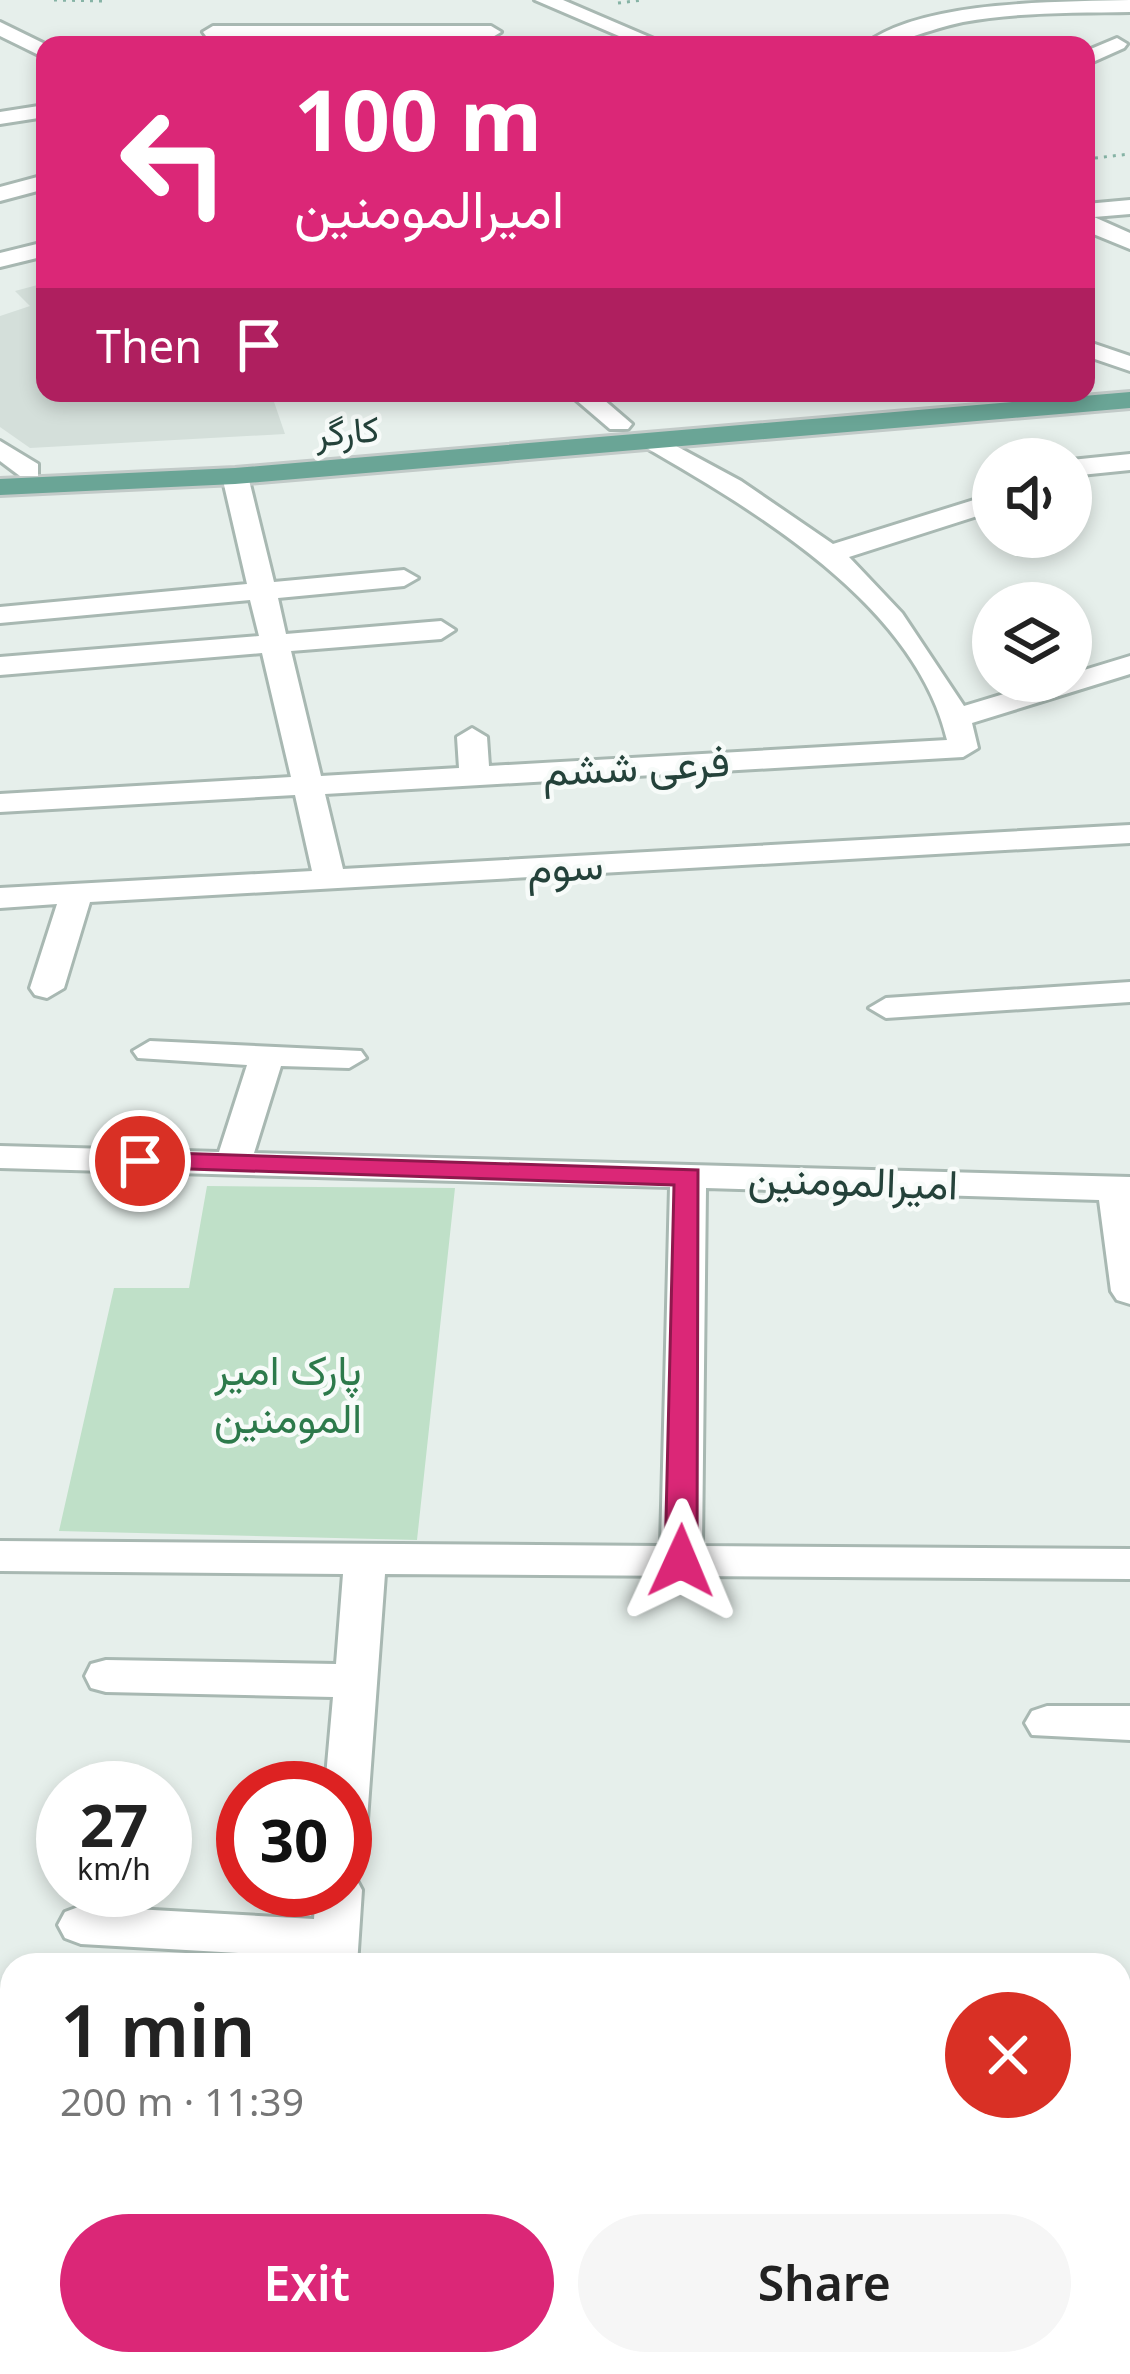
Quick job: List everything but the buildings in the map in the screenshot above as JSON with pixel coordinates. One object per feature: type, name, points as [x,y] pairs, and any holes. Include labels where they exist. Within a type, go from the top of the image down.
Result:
[{"type":"main road","points":[[1095,384],[1127,382]]},
{"type":"main road","name":"کارگر","points":[[1095,386],[1127,382]]},
{"type":"main road","name":"کارگر","points":[[0,469],[884,402]]},
{"type":"main road","name":"کارگر","points":[[0,487],[235,476],[652,441],[966,402]]},
{"type":"street","points":[[546,0],[636,36]]},
{"type":"street","points":[[900,36],[962,14],[1130,7]]},
{"type":"street","points":[[213,32],[490,24]]},
{"type":"street","points":[[0,28],[36,47]]},
{"type":"street","points":[[1095,55],[1118,44]]},
{"type":"street","points":[[0,118],[36,112]]},
{"type":"street","points":[[0,194],[36,184]]},
{"type":"street","points":[[1095,210],[1130,207]]},
{"type":"street","points":[[1095,226],[1130,242]]},
{"type":"street","points":[[0,260],[36,251]]},
{"type":"street","points":[[1095,355],[1127,382]]},
{"type":"street","points":[[1095,373],[1127,382]]},
{"type":"street","points":[[592,402],[619,424]]},
{"type":"street","points":[[652,441],[756,500],[834,554],[885,604],[961,732]]},
{"type":"street","points":[[0,449],[29,470]]},
{"type":"street","points":[[1092,466],[1130,462]]},
{"type":"street","points":[[235,476],[330,879]]},
{"type":"street","points":[[834,554],[972,509]]},
{"type":"street","points":[[0,615],[404,578]]},
{"type":"street","points":[[0,666],[441,630]]},
{"type":"street","name":"فرعی ششم","points":[[0,803],[476,775],[961,732],[1130,664]]},
{"type":"street","points":[[472,737],[476,775]]},
{"type":"street","name":"سوم","points":[[0,898],[1130,834]]},
{"type":"street","points":[[47,988],[77,893]]},
{"type":"street","points":[[886,1008],[1130,992]]},
{"type":"street","points":[[150,1051],[349,1058]]},
{"type":"street","points":[[233,1163],[267,1055]]},
{"type":"street","name":"امیرالمومنین","points":[[0,1157],[1123,1189]]},
{"type":"street","points":[[681,1561],[688,1176]]},
{"type":"street","points":[[1123,1189],[1130,1291]]},
{"type":"street","points":[[0,1556],[1130,1564]]},
{"type":"street","points":[[350,1761],[365,1559]]},
{"type":"street","points":[[106,1676],[356,1681]]},
{"type":"street","points":[[1047,1723],[1130,1724]]},
{"type":"street","points":[[81,1925],[335,1952],[338,1917]]},
{"type":"path","points":[[54,0],[102,2]]},
{"type":"path","points":[[1095,159],[1130,154]]},
{"type":"shaded area","points":[[36,285],[36,402],[274,402],[285,434],[30,448],[0,427],[0,316],[30,306],[15,291]]},
{"type":"green space","name":"پارک امیر المومنین","points":[[207,1186],[455,1188],[417,1540],[59,1531],[114,1288],[189,1288]]},
{"type":"route","points":[[140,1161],[688,1176],[681,1561]]}]
